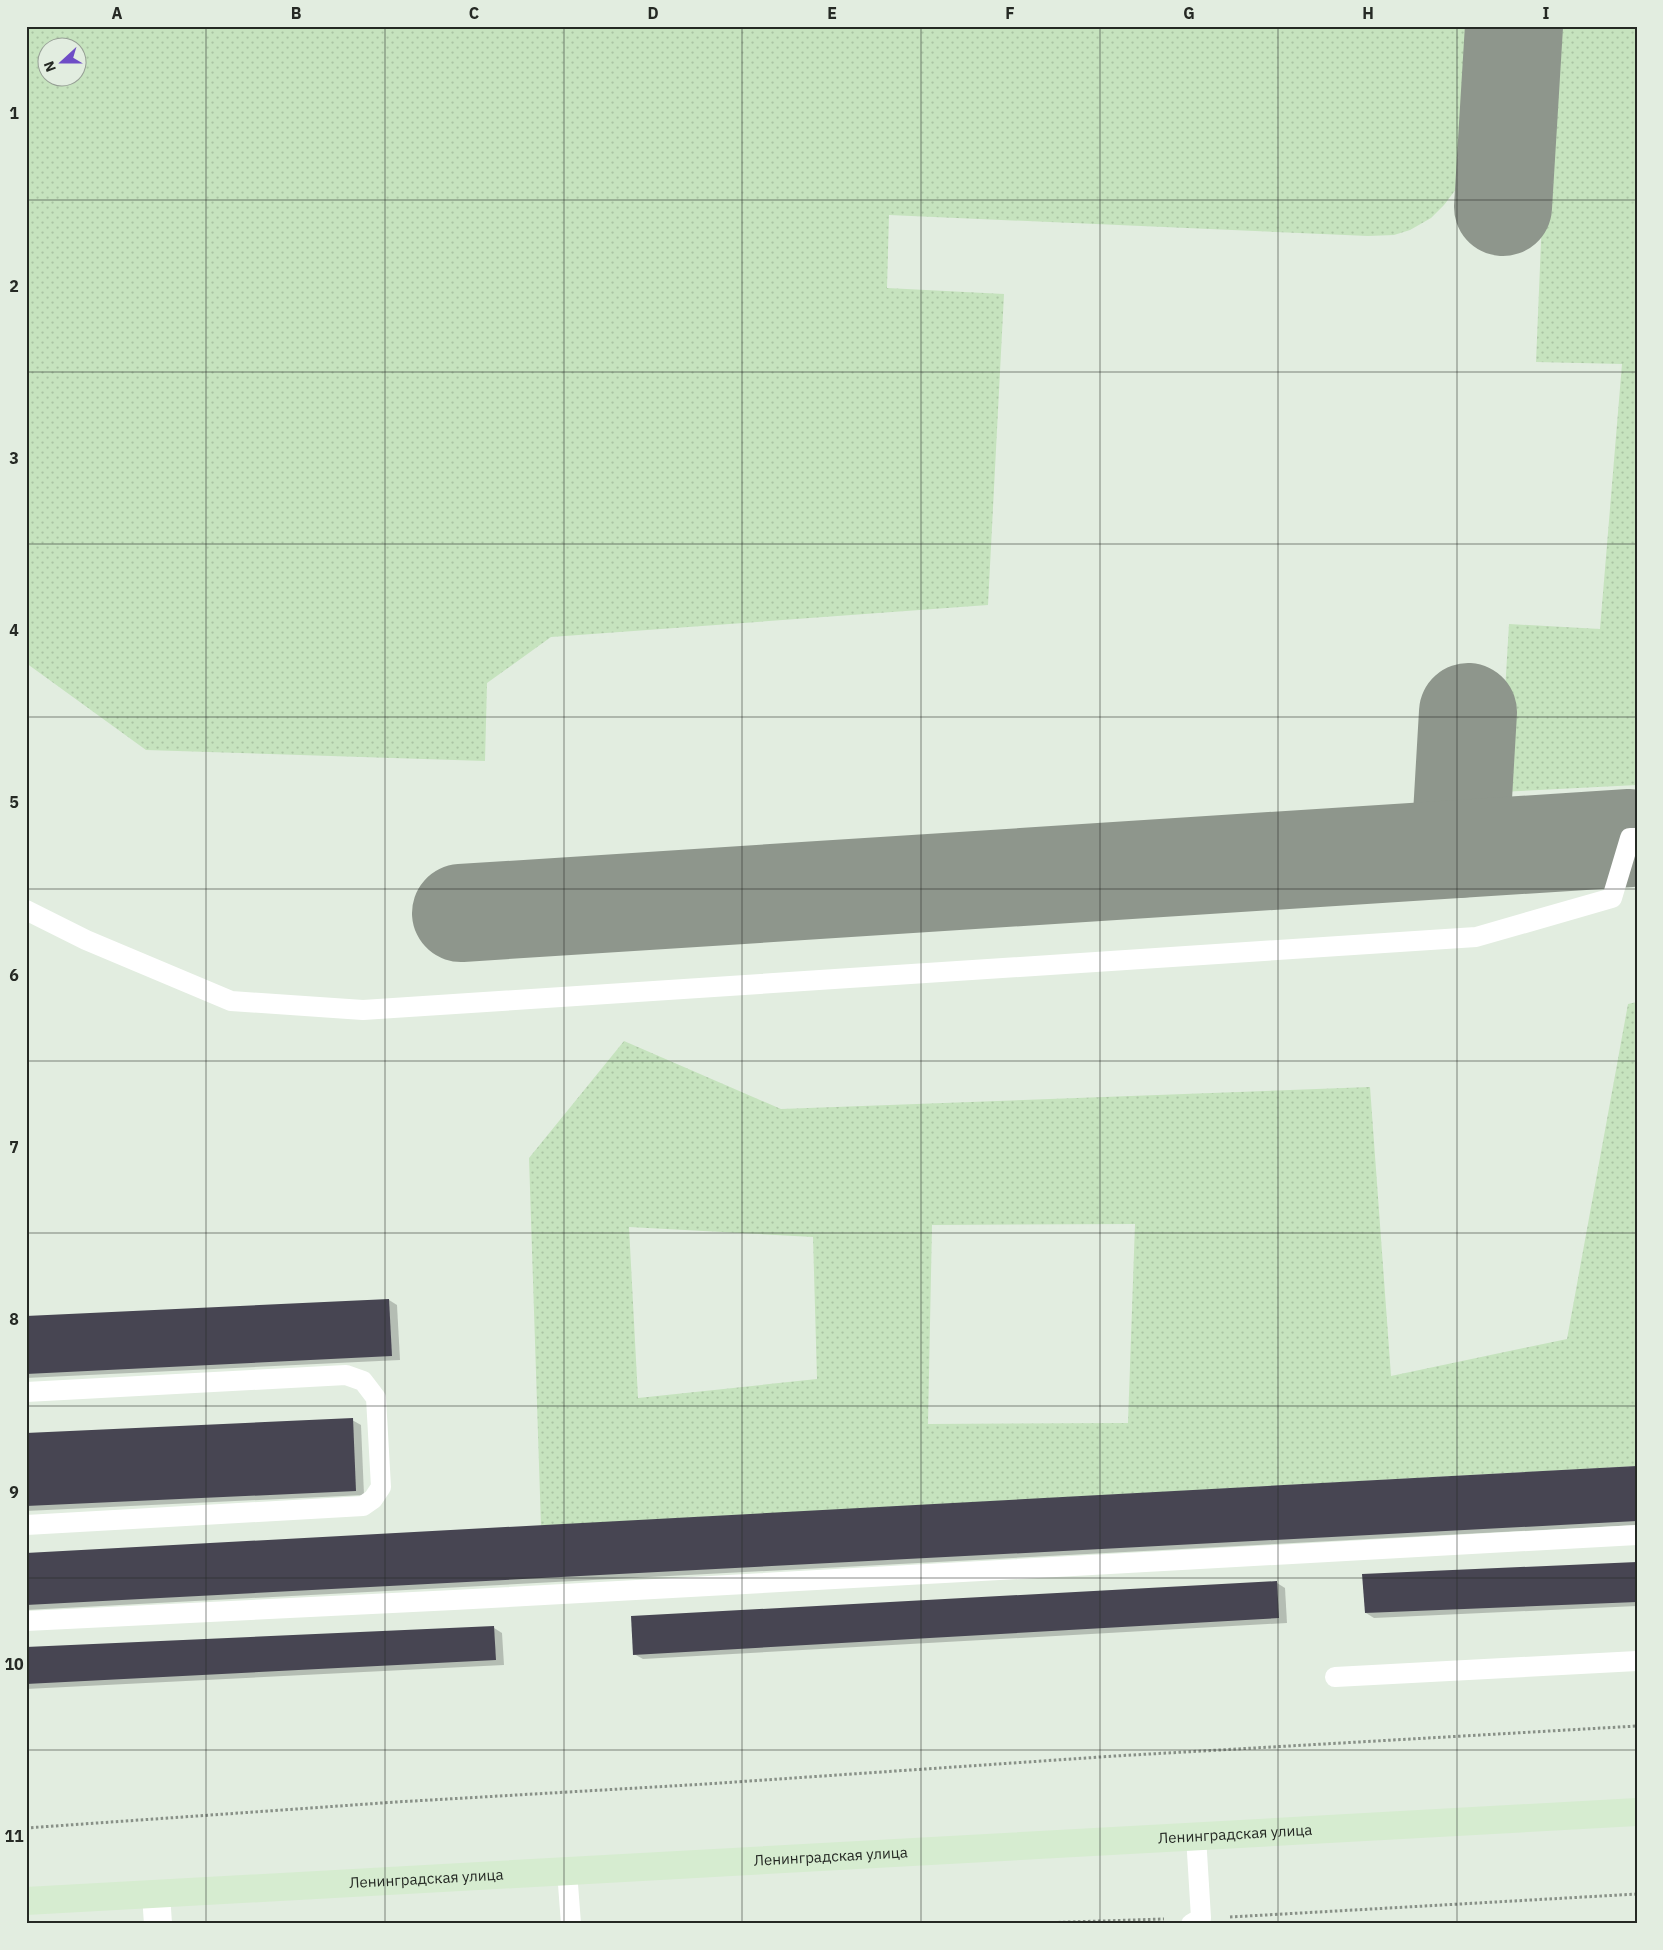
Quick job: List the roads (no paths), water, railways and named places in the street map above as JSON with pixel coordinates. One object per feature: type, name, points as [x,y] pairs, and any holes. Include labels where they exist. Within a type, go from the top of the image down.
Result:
[{"type":"main road","name":"Ленинградская улица","points":[[26,1901],[1637,1812]]},
{"type":"street","points":[[156,1894],[158,1924]]},
{"type":"lane","points":[[26,910],[86,940],[231,1000],[363,1010],[1476,937],[1612,898],[1630,838],[1637,838]]},
{"type":"lane","points":[[26,1392],[346,1375],[364,1382],[376,1398],[382,1487],[373,1499],[363,1506],[26,1525]]},
{"type":"lane","points":[[26,1621],[454,1600],[1637,1535]]},
{"type":"lane","points":[[1335,1678],[1637,1661]]},
{"type":"lane","points":[[1196,1836],[1196,1921]]},
{"type":"lane","points":[[567,1871],[571,1924]]}]
